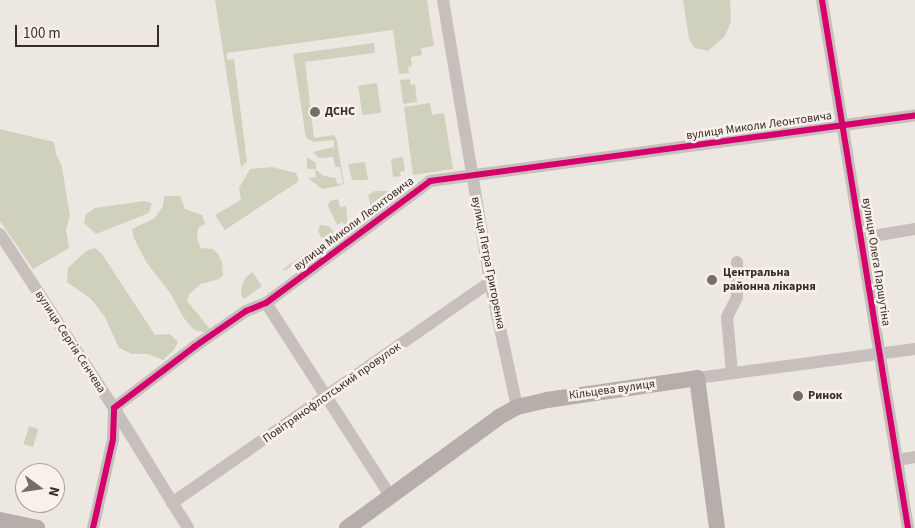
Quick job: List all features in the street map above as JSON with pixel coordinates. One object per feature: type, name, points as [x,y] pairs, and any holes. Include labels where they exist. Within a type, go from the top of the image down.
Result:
[{"type":"main road","name":"Кільцева вулиця","points":[[347,528],[499,417],[517,408],[546,400],[697,378]]},
{"type":"main road","points":[[697,378],[717,528]]},
{"type":"main road","points":[[0,520],[37,528]]},
{"type":"street","name":"вулиця Петра Григоренка","points":[[443,0],[490,282],[517,408]]},
{"type":"street","name":"вулиця Олега Паршутіна","points":[[822,0],[908,528]]},
{"type":"street","name":"вулиця Миколи Леонтовича","points":[[114,408],[194,347],[246,311],[266,303],[430,181],[915,115]]},
{"type":"street","points":[[861,238],[915,229]]},
{"type":"street","name":"вулиця Сергія Сєнчева","points":[[0,234],[114,408],[188,528]]},
{"type":"street","points":[[732,373],[727,317],[737,297],[737,262]]},
{"type":"street","name":"Повітрянофлотський провулок","points":[[172,503],[490,282]]},
{"type":"street","points":[[266,303],[391,497]]},
{"type":"street","name":"Кільцева вулиця","points":[[697,378],[915,349]]},
{"type":"street","points":[[92,528],[114,439],[114,408]]},
{"type":"street","points":[[898,460],[915,457]]},
{"type":"green space","points":[[215,0],[427,0],[434,46],[421,48],[422,55],[411,57],[412,66],[408,67],[409,73],[399,74],[393,30],[227,53],[227,60],[234,59],[247,162],[241,167]]},
{"type":"green space","points":[[683,0],[730,0],[731,21],[725,36],[708,51],[695,48],[689,39]]},
{"type":"green space","points":[[374,43],[375,53],[305,62],[314,138],[334,135],[337,141],[344,183],[339,186],[322,189],[308,178],[316,177],[315,169],[307,169],[307,157],[316,163],[316,170],[324,176],[336,178],[337,184],[343,183],[340,167],[335,167],[333,157],[319,158],[313,152],[334,147],[334,140],[314,142],[306,138],[293,54]]},
{"type":"green space","points":[[410,79],[411,85],[415,84],[417,102],[403,104],[400,80]]},
{"type":"green space","points":[[377,83],[381,113],[362,115],[358,86]]},
{"type":"green space","points":[[430,103],[432,115],[444,113],[453,169],[413,175],[404,107]]},
{"type":"green space","points":[[0,129],[54,142],[56,154],[62,167],[70,216],[66,230],[69,248],[33,269],[0,221]]},
{"type":"green space","points":[[403,157],[405,171],[400,172],[401,176],[393,177],[391,159]]},
{"type":"green space","points":[[365,162],[368,180],[352,180],[348,164]]},
{"type":"green space","points":[[272,167],[296,173],[299,181],[225,230],[215,215],[241,200],[239,188],[250,169]]},
{"type":"green space","points":[[375,191],[395,191],[398,194],[396,197],[349,231],[342,222],[337,225],[328,206],[330,201],[338,199],[340,207],[346,206],[348,228],[372,211],[368,195]]},
{"type":"green space","points":[[164,196],[180,196],[185,209],[202,215],[205,224],[198,228],[197,239],[201,248],[213,249],[222,262],[223,275],[219,279],[201,284],[189,294],[187,301],[210,329],[204,332],[194,330],[183,317],[171,294],[146,262],[134,238],[132,229],[155,218],[163,206]]},
{"type":"green space","points":[[144,201],[152,203],[149,213],[96,234],[84,223],[86,214],[95,208]]},
{"type":"green space","points":[[320,225],[329,226],[336,235],[284,271],[283,269],[323,241],[318,231]]},
{"type":"green space","points":[[95,248],[102,254],[155,335],[170,334],[178,342],[174,350],[163,360],[148,354],[132,354],[119,348],[105,317],[91,299],[67,282],[68,268],[86,251]]},
{"type":"green space","points":[[252,272],[262,286],[244,299],[241,295],[242,285],[246,277]]},
{"type":"green space","points":[[29,426],[39,429],[33,447],[23,444]]},
{"type":"cycle path","points":[[822,0],[908,528]]},
{"type":"cycle path","points":[[93,528],[113,439],[114,408],[194,347],[246,311],[266,303],[430,181],[915,115]]},
{"type":"place","name":"ДСНС","points":[[315,112]]},
{"type":"place","name":"Центральна районна лікарня","points":[[712,280]]},
{"type":"place","name":"Ринок","points":[[798,396]]}]
